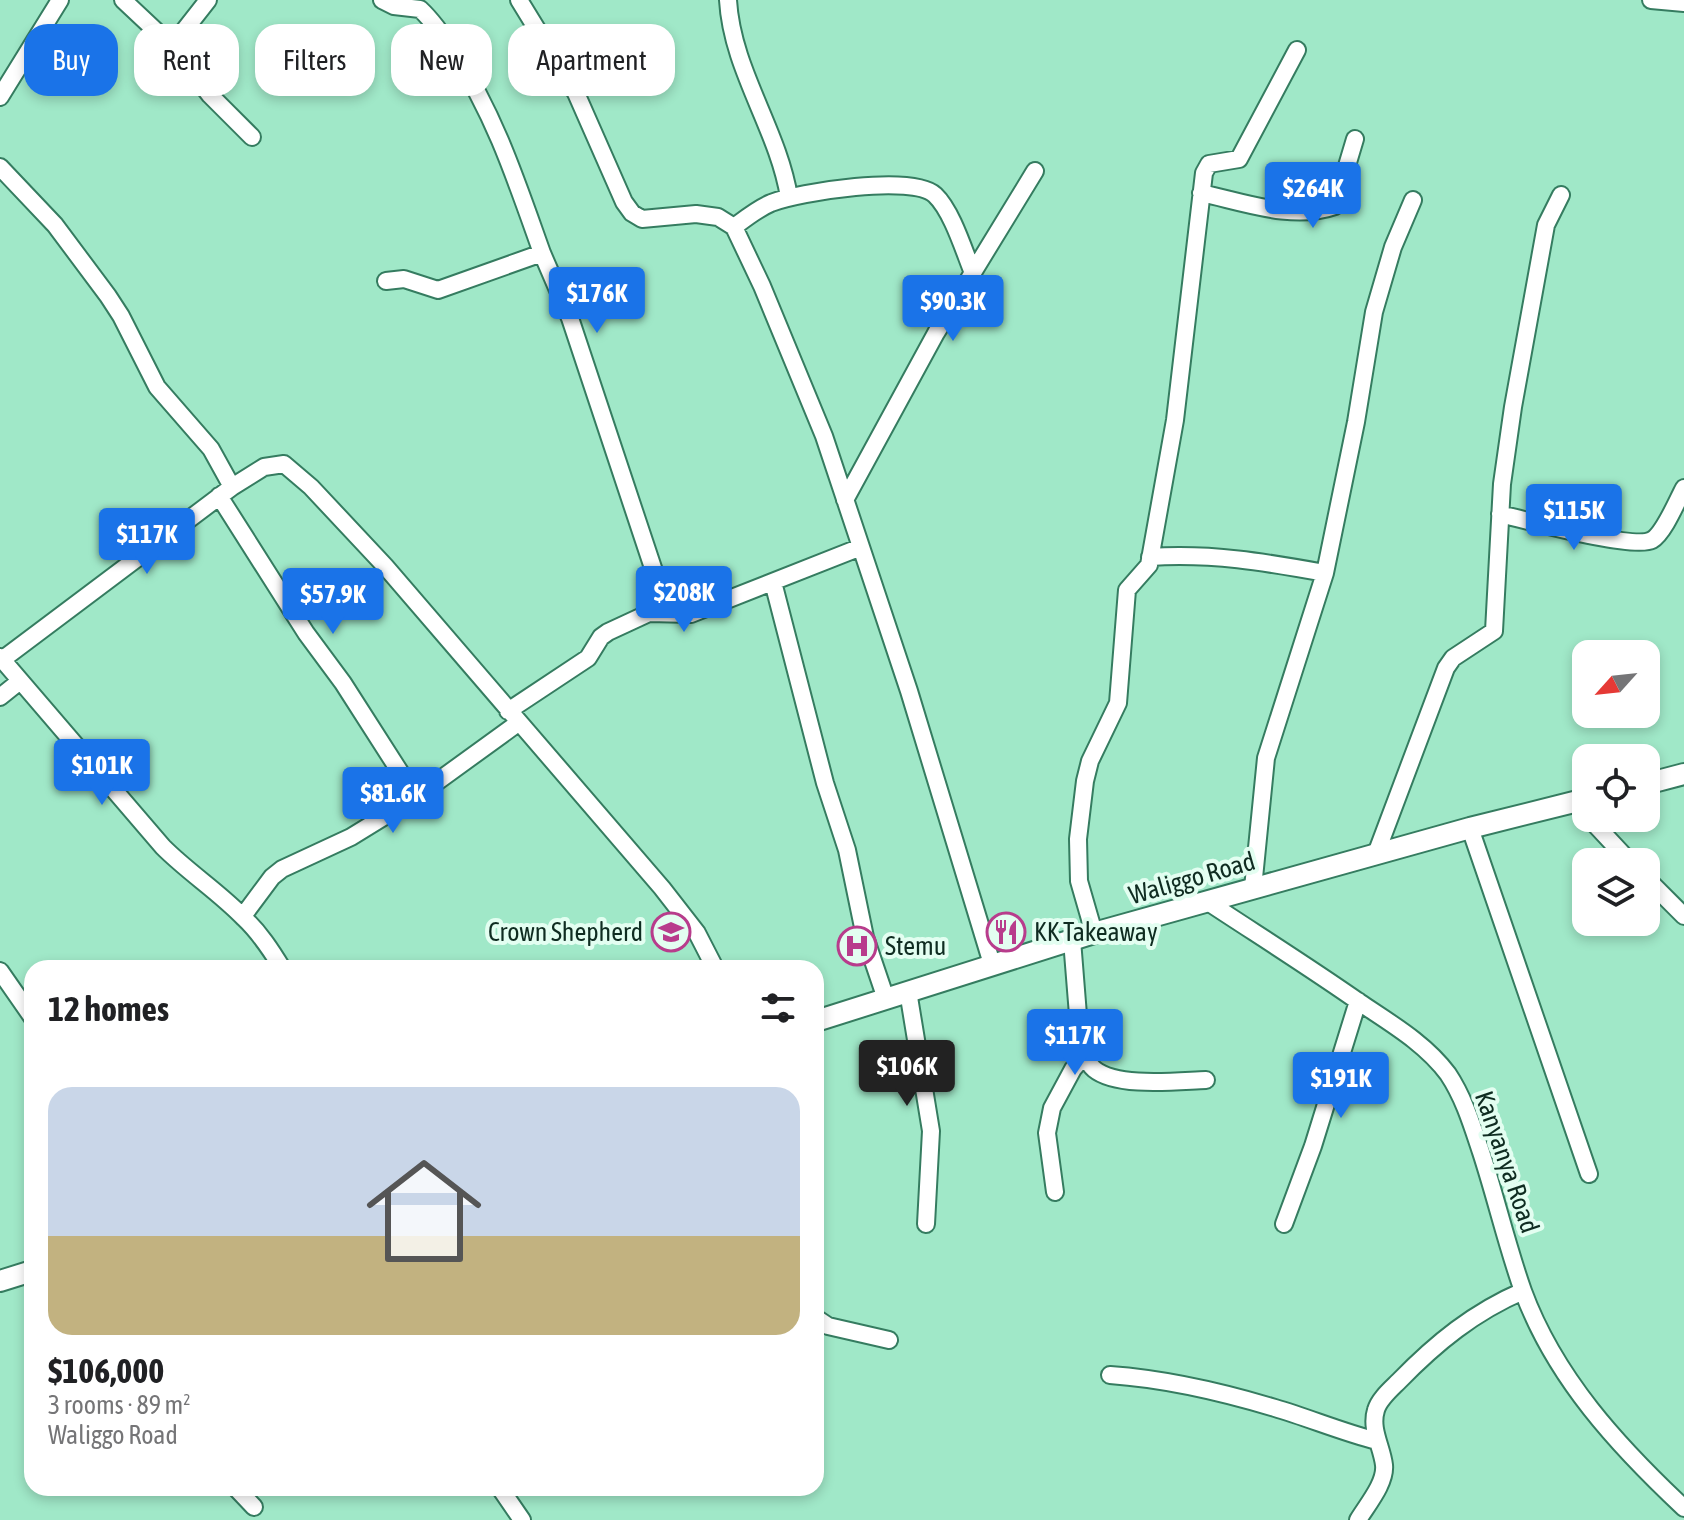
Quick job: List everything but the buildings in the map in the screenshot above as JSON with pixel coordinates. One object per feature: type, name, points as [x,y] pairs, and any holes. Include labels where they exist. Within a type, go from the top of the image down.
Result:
[{"type":"street","points":[[0,97],[60,0]]},
{"type":"street","points":[[123,0],[149,24]]},
{"type":"street","points":[[189,24],[208,0]]},
{"type":"street","points":[[382,0],[394,6],[420,9],[459,60],[483,99],[582,352],[668,613]]},
{"type":"street","points":[[519,0],[576,93],[624,202],[632,213],[642,219],[696,214],[718,217],[734,227],[824,436],[909,691],[992,964]]},
{"type":"street","points":[[728,0],[742,62],[779,151],[789,197]]},
{"type":"street","points":[[1651,0],[1684,3]]},
{"type":"street","points":[[1094,933],[1079,881],[1078,839],[1085,781],[1090,761],[1118,703],[1127,590],[1146,571],[1150,557],[1175,420],[1204,173],[1209,164],[1239,159],[1297,50]]},
{"type":"street","points":[[211,96],[252,137]]},
{"type":"street","points":[[1201,193],[1282,211],[1324,210],[1335,206],[1355,139]]},
{"type":"street","points":[[0,167],[55,225],[121,316],[157,387],[211,449],[226,492],[306,633],[343,683],[416,797]]},
{"type":"street","points":[[845,500],[893,409],[1035,171]]},
{"type":"street","points":[[734,227],[767,205],[789,197],[827,190],[921,186],[935,195],[944,208],[973,273]]},
{"type":"street","points":[[1376,854],[1446,668],[1453,658],[1494,631],[1500,514],[1510,430],[1546,225],[1561,195]]},
{"type":"street","points":[[1253,888],[1266,758],[1325,573],[1381,282],[1413,200]]},
{"type":"street","points":[[386,281],[404,279],[438,290],[542,253]]},
{"type":"street","points":[[277,960],[243,916],[187,871],[163,847],[1,658],[226,492],[264,467],[284,464],[311,487],[385,566],[662,888],[697,933],[711,960]]},
{"type":"street","points":[[1500,514],[1579,532],[1639,543],[1650,542],[1658,535],[1684,488]]},
{"type":"street","points":[[243,916],[272,877],[282,869],[351,837],[416,797],[588,658],[601,637],[608,632],[649,613],[691,614],[861,547]]},
{"type":"street","points":[[1150,557],[1195,554],[1248,559],[1325,573]]},
{"type":"street","points":[[773,582],[825,783],[847,850],[865,937],[886,999]]},
{"type":"street","points":[[0,697],[20,681]]},
{"type":"street","points":[[1660,780],[1684,774]]},
{"type":"street","name":"Waliggo Road","points":[[824,1018],[992,964],[1253,888],[1470,828],[1572,811]]},
{"type":"street","points":[[1470,828],[1589,1174]]},
{"type":"street","points":[[1604,832],[1618,848]]},
{"type":"street","points":[[1660,892],[1684,916]]},
{"type":"street","name":"Kanyanya Road","points":[[1208,902],[1358,1001],[1413,1039],[1434,1058],[1461,1097],[1471,1119],[1523,1291],[1557,1361],[1579,1395],[1626,1451],[1684,1508]]},
{"type":"street","points":[[1072,940],[1080,1040],[1094,1069],[1123,1080],[1155,1083],[1206,1080]]},
{"type":"street","points":[[0,971],[24,1006]]},
{"type":"street","points":[[908,991],[931,1131],[926,1224]]},
{"type":"street","points":[[1284,1224],[1313,1146],[1358,1001]]},
{"type":"street","points":[[1055,1192],[1047,1133],[1052,1108],[1073,1069],[1085,1055]]},
{"type":"street","points":[[0,1281],[24,1274]]},
{"type":"street","points":[[1358,1520],[1383,1476],[1375,1412],[1391,1389],[1457,1327],[1487,1307],[1523,1291]]},
{"type":"street","points":[[824,1323],[889,1340]]},
{"type":"street","points":[[1110,1375],[1139,1377],[1201,1389],[1278,1408],[1377,1441]]},
{"type":"street","points":[[244,1496],[254,1507]]},
{"type":"street","points":[[506,1496],[522,1520]]},
{"type":"place","name":"Crown Shepherd","points":[[671,932]]},
{"type":"place","name":"KK Takeaway","points":[[1006,932]]},
{"type":"place","name":"Stemu","points":[[857,946]]}]
